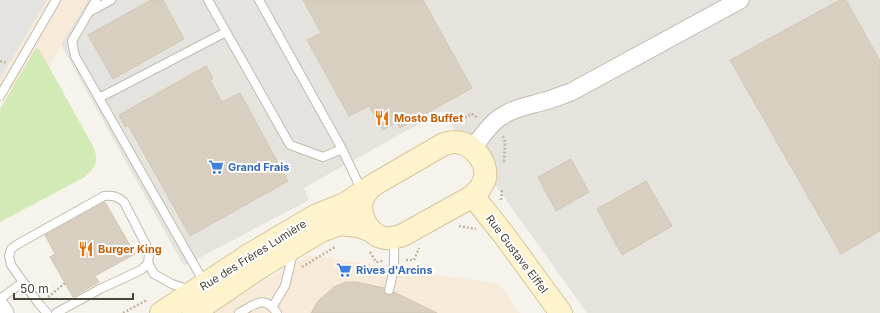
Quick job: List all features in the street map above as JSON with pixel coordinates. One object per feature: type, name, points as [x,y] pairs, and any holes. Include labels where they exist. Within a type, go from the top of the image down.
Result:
[{"type":"street","points":[[393,238],[403,236],[472,196],[480,188],[485,178],[484,168],[481,158],[472,148],[498,119],[510,111],[571,92],[740,0]]},
{"type":"street","name":"Rue des Frères Lumière","points":[[161,313],[249,254],[315,216],[345,204],[366,192],[375,184],[444,144],[454,142],[462,143],[472,148]]},
{"type":"street","points":[[366,192],[362,200],[361,210],[364,220],[372,231]]},
{"type":"street","name":"Rue Gustave Eiffel","points":[[472,196],[504,235],[561,313]]},
{"type":"street","name":"Rue des Frères Lumière","points":[[193,313],[260,268],[322,231],[340,224],[372,231],[381,237],[393,238]]},
{"type":"street","points":[[0,306],[5,313]]},
{"type":"lane","points":[[0,96],[56,0]]},
{"type":"lane","points":[[96,0],[72,41],[75,56],[99,98],[200,288]]},
{"type":"lane","points":[[89,13],[111,0]]},
{"type":"lane","points":[[208,0],[290,145],[323,157],[342,149]]},
{"type":"lane","points":[[259,0],[366,192]]},
{"type":"lane","points":[[99,98],[226,32]]},
{"type":"lane","points":[[47,313],[11,265],[9,256],[11,249],[104,196],[112,195],[124,202],[147,247],[149,255],[148,263],[154,274],[172,284],[200,288]]},
{"type":"lane","points":[[389,290],[394,273],[395,258],[393,238]]},
{"type":"lane","points":[[240,313],[259,302],[267,302],[275,310],[285,286],[292,257],[299,245]]},
{"type":"lane","points":[[56,313],[100,289],[134,274],[148,263]]},
{"type":"lane","points":[[0,298],[23,282]]},
{"type":"shaded area","points":[[0,0],[88,0],[49,67],[0,94]]},
{"type":"shaded area","points":[[0,0],[47,0],[0,79]]},
{"type":"shaded area","points":[[88,0],[880,0],[880,313],[587,313],[442,111],[304,188],[309,200],[184,266],[61,45]]},
{"type":"shaded area","points":[[114,0],[298,0],[309,20],[288,30],[345,133],[324,146],[291,131],[240,43],[128,103],[101,87],[79,45]]},
{"type":"shaded area","name":"Rives d'Arcins","points":[[309,255],[499,284],[520,313],[211,313]]},
{"type":"green space","points":[[36,48],[39,49],[94,148],[96,161],[93,168],[83,178],[0,222],[0,109]]},
{"type":"building","points":[[151,0],[163,0],[184,39],[113,79],[88,35]]},
{"type":"building","points":[[303,0],[423,0],[472,88],[400,128],[397,122],[383,130],[369,106],[349,116],[307,40],[321,33]]},
{"type":"building","points":[[840,0],[846,0],[880,61],[880,231],[841,254],[730,60]]},
{"type":"building","name":"Grand Frais","points":[[206,66],[213,78],[210,80],[222,102],[240,93],[288,181],[190,236],[128,125],[125,127],[119,115]]},
{"type":"building","points":[[571,159],[589,192],[556,211],[538,177]]},
{"type":"building","points":[[646,181],[672,226],[622,255],[597,209]]},
{"type":"building","name":"Burger King","points":[[105,202],[135,254],[95,276],[99,282],[73,297],[50,257],[55,254],[45,235]]},
{"type":"building","points":[[346,282],[357,282],[384,288],[384,292],[387,295],[391,295],[394,292],[437,313],[311,313],[318,301],[334,287]]},
{"type":"place","name":"Mosto Buffet","points":[[382,118]]},
{"type":"place","name":"Grand Frais","points":[[216,167]]},
{"type":"place","name":"Burger King","points":[[86,249]]},
{"type":"place","name":"Rives d'Arcins","points":[[344,270]]}]
